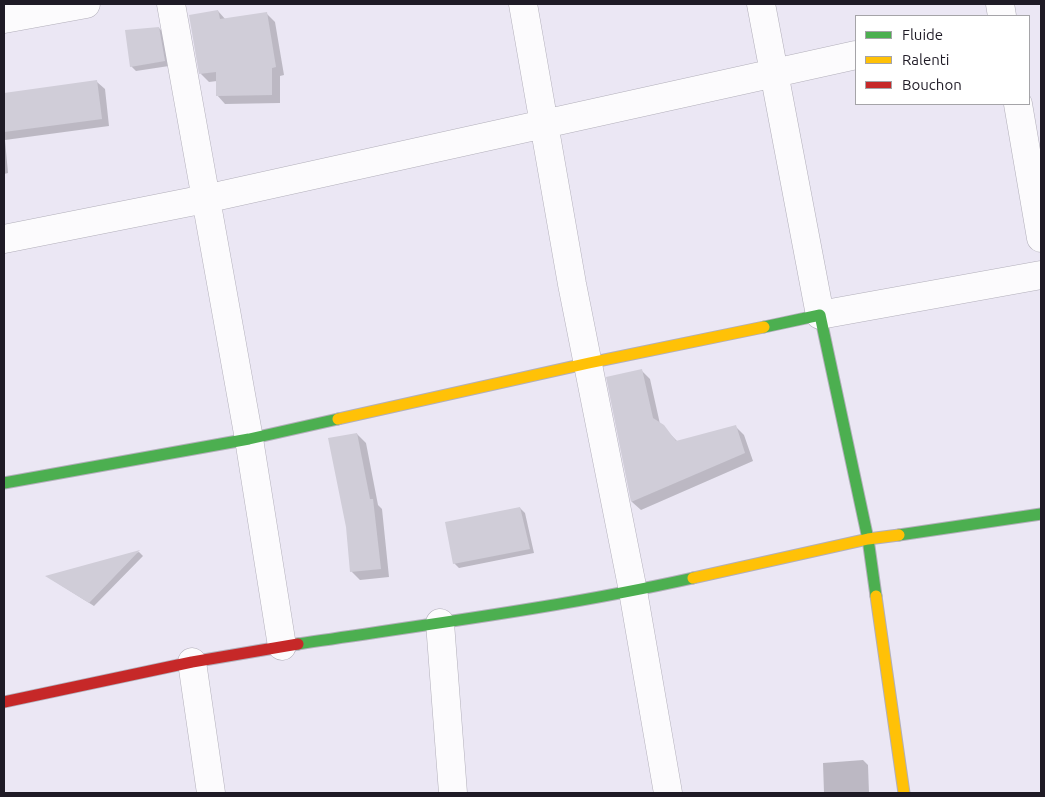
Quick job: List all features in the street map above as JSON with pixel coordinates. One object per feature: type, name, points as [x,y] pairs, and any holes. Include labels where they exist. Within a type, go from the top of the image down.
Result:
[{"type":"street","points":[[4,19],[86,4]]},
{"type":"street","points":[[170,4],[249,439],[282,646]]},
{"type":"street","points":[[523,4],[572,284],[589,363],[668,793]]},
{"type":"street","points":[[761,4],[820,315],[868,539],[904,793]]},
{"type":"street","points":[[4,239],[205,199],[855,55]]},
{"type":"street","points":[[1018,105],[1041,238]]},
{"type":"street","points":[[4,483],[249,439],[589,363],[820,315],[1041,275]]},
{"type":"street","points":[[4,702],[192,662],[282,646],[508,613],[632,591],[868,539],[1041,514]]},
{"type":"street","points":[[440,623],[453,793]]},
{"type":"street","points":[[192,662],[211,793]]},
{"type":"building","points":[[218,10],[220,19],[267,12],[276,67],[272,68],[272,95],[216,96],[216,72],[199,74],[189,15]]},
{"type":"building","points":[[159,27],[165,61],[130,67],[125,30]]},
{"type":"building","points":[[97,80],[102,119],[4,132],[4,93]]},
{"type":"building","points":[[642,369],[653,418],[664,425],[676,441],[736,425],[745,453],[631,502],[606,377]]},
{"type":"building","points":[[357,433],[370,499],[373,499],[381,569],[350,572],[346,527],[328,438]]},
{"type":"building","points":[[520,507],[530,549],[453,564],[445,522]]},
{"type":"building","points":[[140,550],[89,603],[45,576]]},
{"type":"traffic: fast","points":[[764,327],[820,315],[868,539],[876,596]]},
{"type":"traffic: fast","points":[[4,483],[249,439],[338,419]]},
{"type":"traffic: fast","points":[[899,535],[1041,514]]},
{"type":"traffic: fast","points":[[298,644],[595,598],[693,578]]},
{"type":"traffic: slow","points":[[338,419],[589,363],[764,327]]},
{"type":"traffic: slow","points":[[693,578],[868,539],[899,535]]},
{"type":"traffic: slow","points":[[876,596],[904,793]]},
{"type":"traffic: jam","points":[[4,702],[192,662],[298,644]]}]
